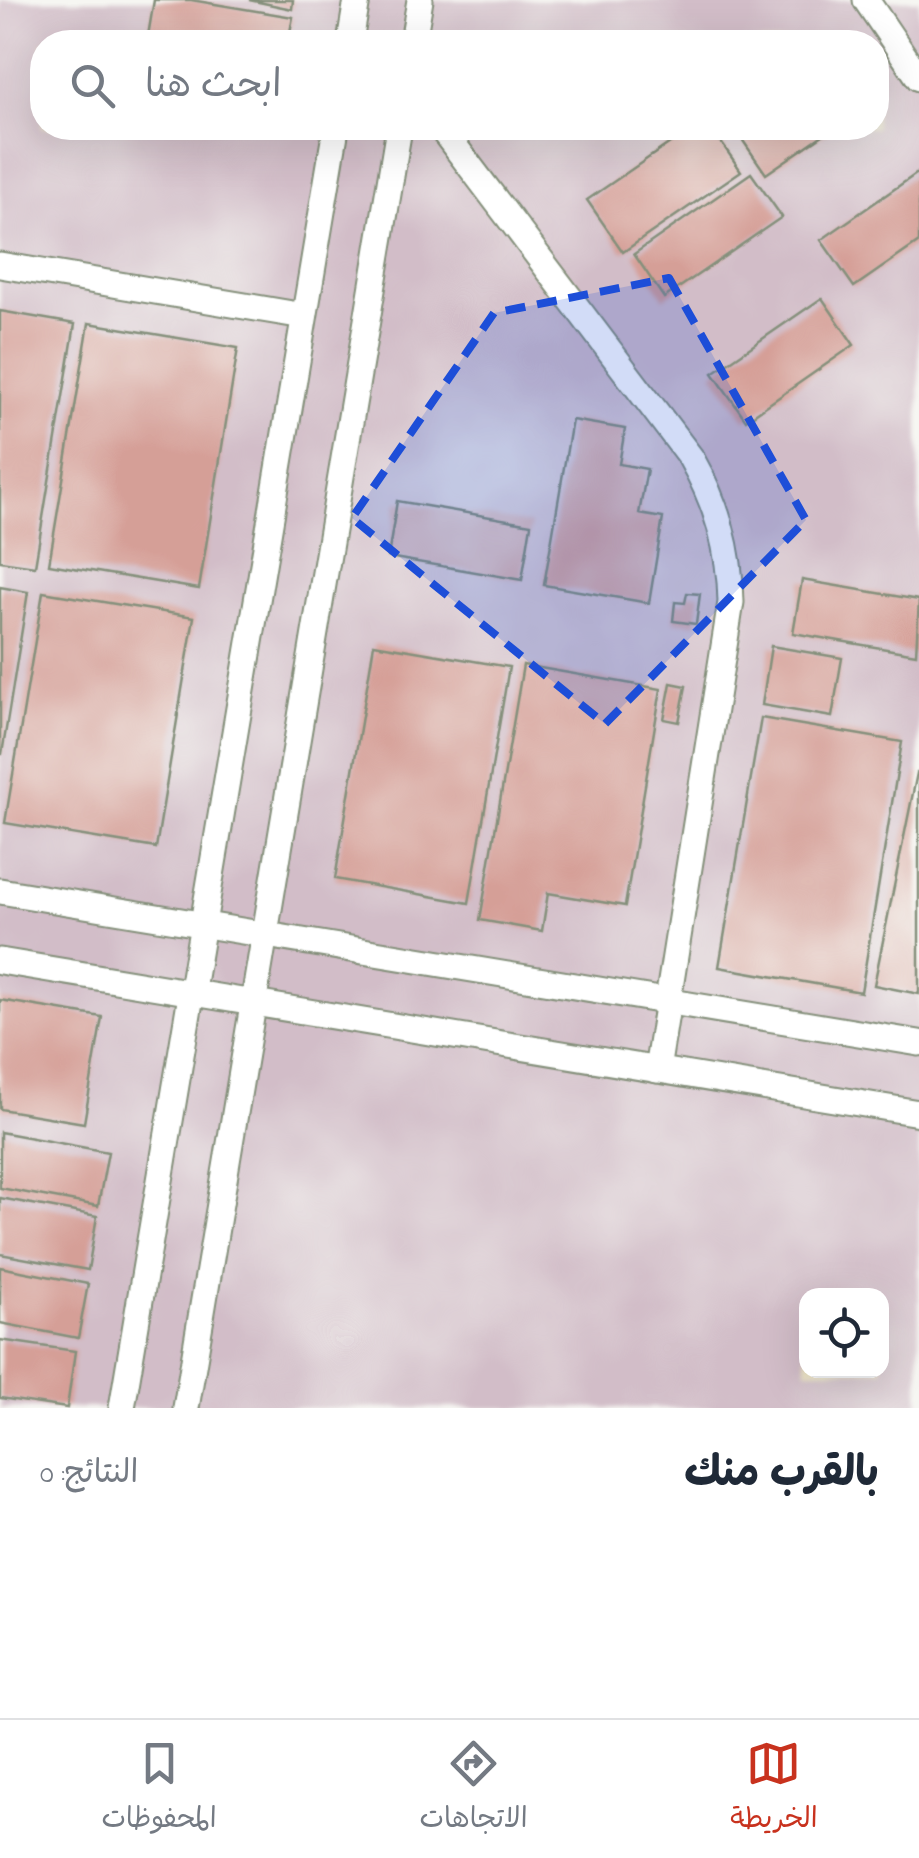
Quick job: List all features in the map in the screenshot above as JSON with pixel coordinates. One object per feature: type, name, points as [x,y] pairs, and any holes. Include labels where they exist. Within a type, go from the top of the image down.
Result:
[{"type":"street","points":[[352,30],[357,0]]},
{"type":"street","points":[[415,30],[420,0]]},
{"type":"street","points":[[866,0],[886,30]]},
{"type":"street","points":[[889,34],[919,78]]},
{"type":"street","points":[[122,1408],[334,140]]},
{"type":"street","points":[[186,1408],[396,140]]},
{"type":"street","points":[[450,140],[691,458],[722,527],[731,602],[657,1070]]},
{"type":"street","points":[[0,265],[304,316]]},
{"type":"street","points":[[0,891],[919,1042]]},
{"type":"street","points":[[0,961],[919,1113]]},
{"type":"highlighted area","points":[[669,278],[806,520],[605,724],[352,518],[494,313]]},
{"type":"shaded area","points":[[0,0],[919,0],[919,1408],[0,1408]]},
{"type":"building","points":[[154,0],[191,0],[293,17],[290,30],[149,30]]},
{"type":"building","points":[[249,0],[293,0],[292,9]]},
{"type":"building","points":[[674,140],[719,140],[741,171],[623,252],[587,200]]},
{"type":"building","points":[[743,140],[816,140],[766,174]]},
{"type":"building","points":[[919,172],[919,242],[854,287],[821,240]]},
{"type":"building","points":[[751,173],[782,217],[664,298],[634,254]]},
{"type":"building","points":[[822,298],[854,345],[746,420],[713,373]]},
{"type":"building","points":[[0,311],[75,324],[35,566],[0,561]]},
{"type":"building","points":[[89,323],[238,348],[199,589],[49,564]]},
{"type":"building","points":[[572,420],[625,429],[619,464],[647,469],[639,514],[663,518],[649,603],[544,585]]},
{"type":"building","points":[[397,501],[531,524],[522,580],[388,557]]},
{"type":"building","points":[[802,580],[919,600],[916,654],[793,633]]},
{"type":"building","points":[[0,587],[28,592],[2,754],[0,754]]},
{"type":"building","points":[[43,592],[194,617],[156,848],[5,823]]},
{"type":"building","points":[[687,593],[700,594],[696,624],[673,621],[675,602],[685,603]]},
{"type":"building","points":[[374,644],[509,667],[469,903],[335,879]]},
{"type":"building","points":[[771,646],[842,658],[832,717],[762,705]]},
{"type":"building","points":[[523,665],[661,689],[625,906],[548,893],[542,931],[480,920]]},
{"type":"building","points":[[671,683],[686,686],[679,722],[664,719]]},
{"type":"building","points":[[761,718],[902,742],[861,992],[719,967]]},
{"type":"building","points":[[919,773],[919,994],[874,985]]},
{"type":"building","points":[[0,1000],[102,1017],[84,1123],[0,1109]]},
{"type":"building","points":[[0,1132],[108,1152],[98,1206],[0,1188]]},
{"type":"building","points":[[0,1198],[97,1216],[88,1270],[0,1254]]},
{"type":"building","points":[[0,1267],[88,1284],[78,1338],[0,1323]]},
{"type":"building","points":[[0,1340],[75,1351],[67,1408],[0,1398]]}]
